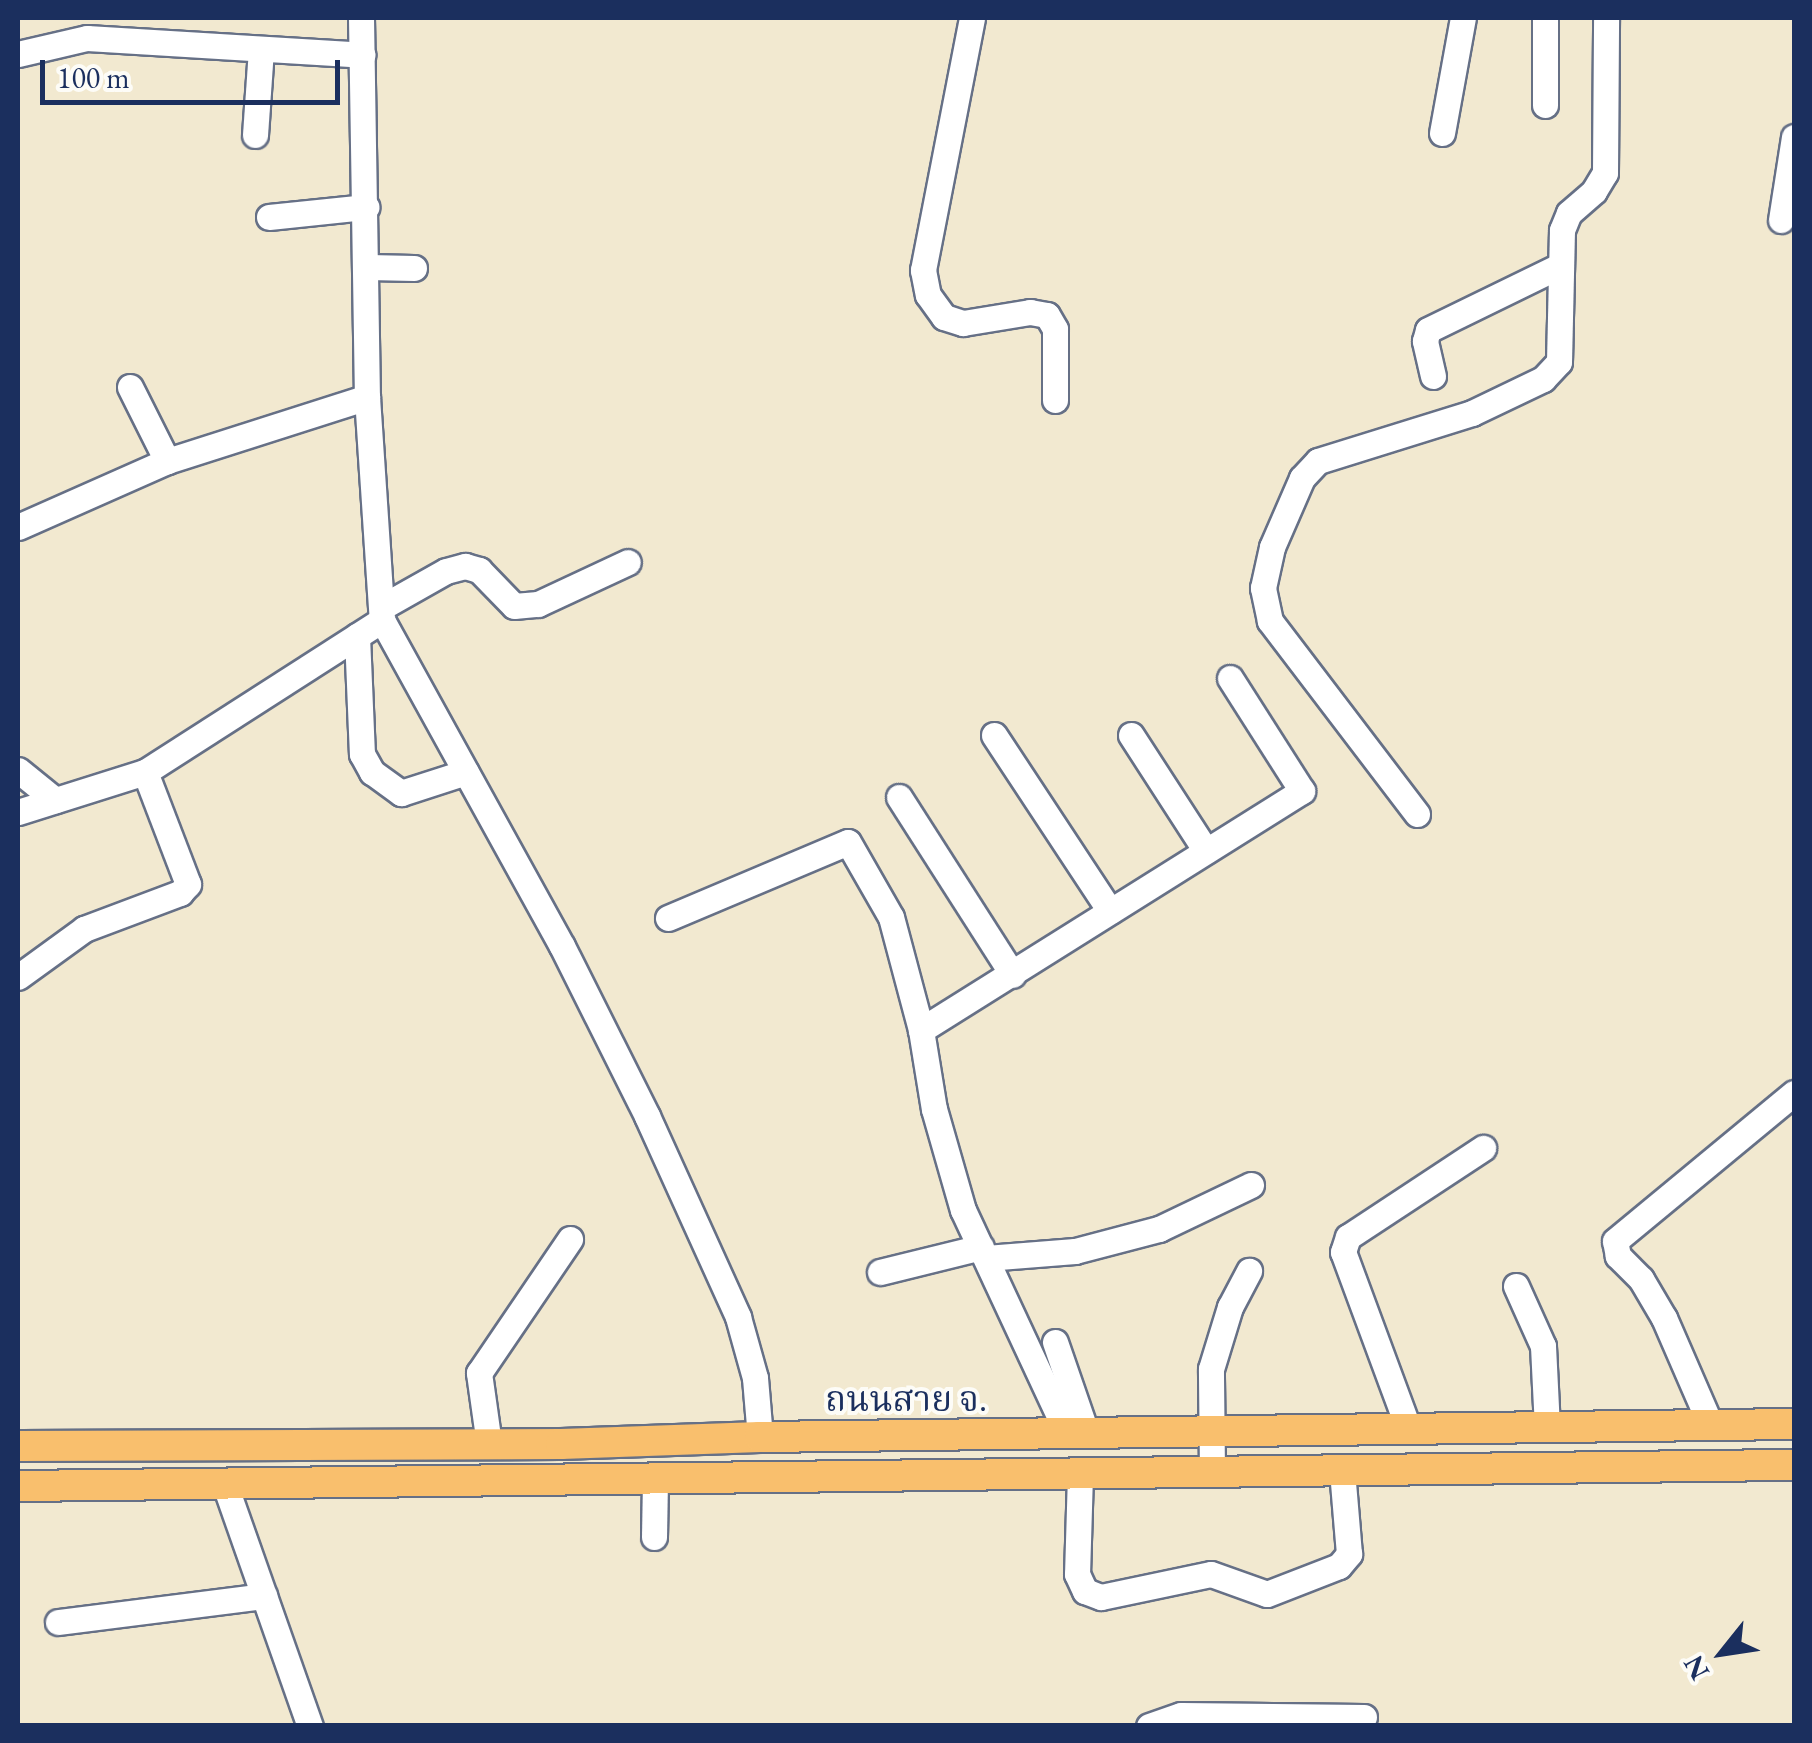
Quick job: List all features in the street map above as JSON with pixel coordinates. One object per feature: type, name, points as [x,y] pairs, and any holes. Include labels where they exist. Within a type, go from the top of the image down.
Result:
[{"type":"main road","name":"ถนนสาย จ.","points":[[18,1446],[489,1444],[1794,1424]]},
{"type":"main road","points":[[18,1486],[1794,1464]]},
{"type":"street","points":[[362,18],[368,397],[382,613],[562,946],[693,1215],[749,1350],[760,1437]]},
{"type":"street","points":[[972,18],[922,270],[928,296],[944,317],[964,323],[1030,312],[1047,316],[1054,328],[1055,400]]},
{"type":"street","points":[[1442,133],[1464,18]]},
{"type":"street","points":[[1545,18],[1545,105]]},
{"type":"street","points":[[1417,814],[1270,621],[1263,588],[1272,546],[1302,478],[1318,461],[1349,448],[1421,432],[1544,379],[1559,362],[1562,230],[1569,213],[1594,191],[1605,174],[1606,18]]},
{"type":"street","points":[[18,54],[87,38],[362,56]]},
{"type":"street","points":[[255,135],[261,50]]},
{"type":"street","points":[[1781,220],[1794,138]]},
{"type":"street","points":[[269,217],[366,207]]},
{"type":"street","points":[[1433,376],[1424,341],[1428,330],[1561,265]]},
{"type":"street","points":[[368,267],[414,268]]},
{"type":"street","points":[[130,388],[166,461]]},
{"type":"street","points":[[18,527],[166,461],[368,397]]},
{"type":"street","points":[[18,812],[146,772],[358,636],[382,613],[446,571],[465,566],[479,570],[514,606],[538,604],[628,562]]},
{"type":"street","points":[[358,636],[362,754],[372,772],[402,793],[466,772]]},
{"type":"street","points":[[921,1030],[1302,791],[1230,678]]},
{"type":"street","points":[[994,735],[1110,911]]},
{"type":"street","points":[[1130,735],[1206,851]]},
{"type":"street","points":[[18,770],[55,800]]},
{"type":"street","points":[[18,977],[84,930],[180,892],[188,884],[146,772]]},
{"type":"street","points":[[900,797],[1013,975]]},
{"type":"street","points":[[668,918],[848,842],[892,917],[921,1030],[934,1109],[963,1210],[1078,1435]]},
{"type":"street","points":[[1711,1426],[1664,1318],[1641,1279],[1618,1256],[1615,1242],[1794,1092]]},
{"type":"street","points":[[1409,1430],[1342,1252],[1348,1237],[1482,1148]]},
{"type":"street","points":[[880,1272],[984,1253],[1075,1250],[1159,1230],[1251,1185]]},
{"type":"street","points":[[489,1444],[479,1373],[570,1240]]},
{"type":"street","points":[[1212,1472],[1211,1369],[1230,1306],[1249,1271]]},
{"type":"street","points":[[1516,1286],[1543,1346],[1547,1428]]},
{"type":"street","points":[[1055,1342],[1078,1435]]},
{"type":"street","points":[[1080,1474],[1077,1574],[1085,1591],[1102,1597],[1211,1574],[1267,1594],[1338,1566],[1349,1554],[1342,1471]]},
{"type":"street","points":[[654,1480],[654,1536]]},
{"type":"street","points":[[225,1484],[310,1726]]},
{"type":"street","points":[[58,1622],[264,1596]]},
{"type":"street","points":[[1149,1726],[1182,1715],[1364,1717]]}]
